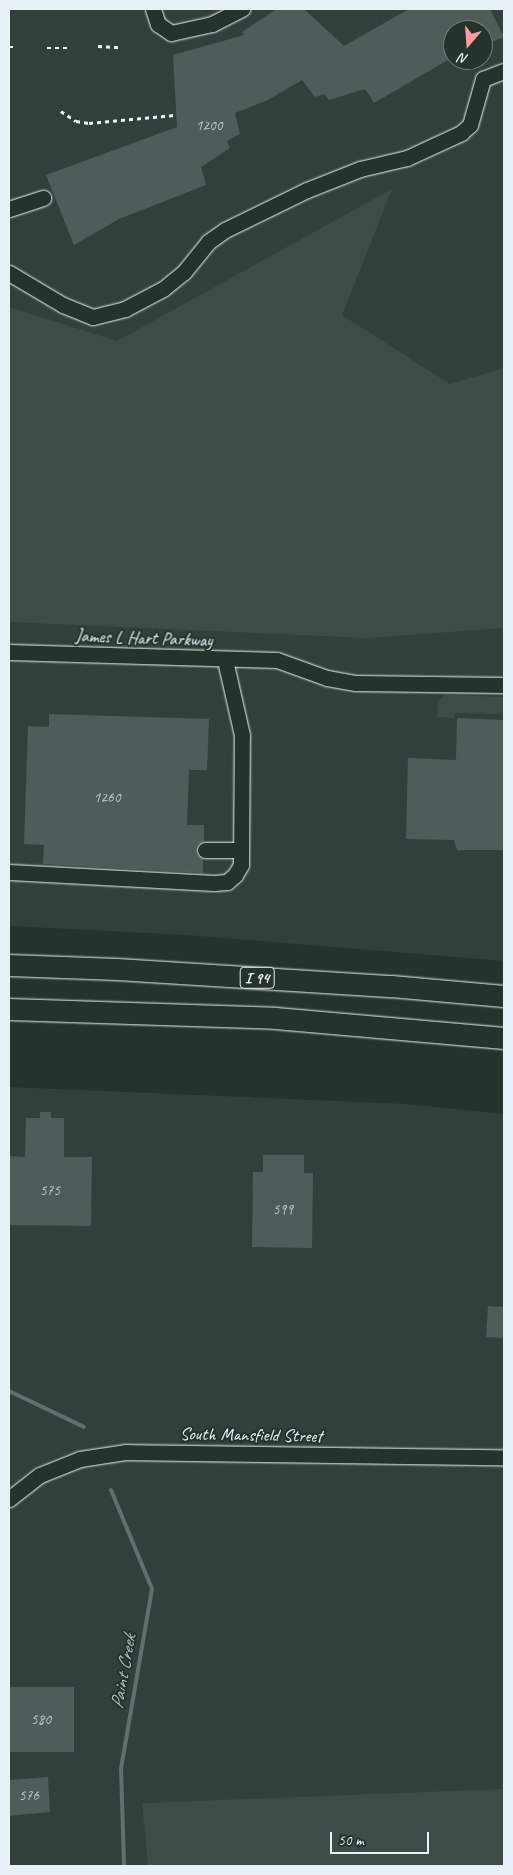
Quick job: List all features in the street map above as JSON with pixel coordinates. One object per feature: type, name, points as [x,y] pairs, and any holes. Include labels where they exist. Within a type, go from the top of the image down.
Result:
[{"type":"highway","name":"I 94","points":[[9,965],[117,969],[342,983],[504,996]]},
{"type":"highway","name":"I 94","points":[[9,1009],[275,1018],[504,1038]]},
{"type":"street","points":[[152,9],[158,24],[171,33],[212,24],[242,9]]},
{"type":"street","points":[[9,273],[63,305],[93,317],[125,309],[170,283],[184,272],[208,242],[225,230],[307,190],[360,169],[407,158],[461,134],[470,125],[483,79],[504,72]]},
{"type":"street","points":[[9,209],[43,198]]},
{"type":"street","name":"James L Hart Parkway","points":[[9,652],[225,660],[277,660],[327,678],[356,683],[504,685]]},
{"type":"street","points":[[9,872],[227,882],[235,876],[241,865],[242,735],[225,660]]},
{"type":"street","points":[[205,850],[241,850]]},
{"type":"street","name":"South Mansfield Street","points":[[9,1499],[40,1475],[80,1459],[126,1452],[504,1457]]},
{"type":"path","points":[[98,46],[120,47]]},
{"type":"path","points":[[9,47],[17,47]]},
{"type":"path","points":[[47,48],[67,48]]},
{"type":"path","points":[[61,111],[76,120],[89,123],[175,115]]},
{"type":"shaded area","points":[[9,9],[504,9],[504,961],[187,935],[9,926]]},
{"type":"shaded area","points":[[392,189],[342,315],[450,384],[504,368],[504,628],[368,638],[9,622],[9,307],[117,341]]},
{"type":"shaded area","points":[[445,695],[504,697],[504,714],[455,713],[454,718],[437,717],[438,701]]},
{"type":"shaded area","points":[[9,1087],[406,1104],[504,1114],[504,1790],[143,1803],[148,1866],[9,1866]]},
{"type":"shaded area","points":[[504,1789],[504,1866],[148,1866],[142,1803]]},
{"type":"building","points":[[277,9],[304,9],[344,46],[409,9],[490,9],[504,37],[493,41],[493,20],[443,20],[443,63],[374,103],[365,89],[329,100],[324,94],[315,97],[302,80],[268,100],[235,113],[240,134],[227,141],[230,148],[201,167],[206,185],[119,219],[74,245],[46,175],[177,127],[173,55],[244,35],[242,32]]},
{"type":"building","points":[[49,714],[209,719],[207,770],[189,770],[187,825],[204,825],[204,841],[197,845],[196,850],[197,855],[203,859],[203,873],[43,864],[44,845],[24,844],[28,726],[49,727]]},
{"type":"building","points":[[457,718],[504,720],[504,850],[457,850],[454,840],[406,839],[408,758],[456,760]]},
{"type":"building","points":[[40,1112],[51,1112],[51,1118],[64,1118],[64,1157],[92,1157],[91,1226],[9,1225],[9,1156],[25,1157],[26,1118],[40,1118]]},
{"type":"building","points":[[263,1155],[304,1155],[304,1173],[313,1173],[312,1248],[252,1247],[253,1172],[263,1172]]},
{"type":"building","points":[[488,1306],[504,1307],[504,1338],[486,1337]]},
{"type":"building","points":[[9,1687],[74,1687],[74,1752],[9,1752]]},
{"type":"building","points":[[48,1777],[50,1812],[9,1816],[9,1780]]},
{"type":"waterway","name":"Paint Creek","points":[[9,1391],[84,1427]]},
{"type":"waterway","name":"Paint Creek","points":[[111,1490],[152,1589],[121,1768],[124,1866]]}]
